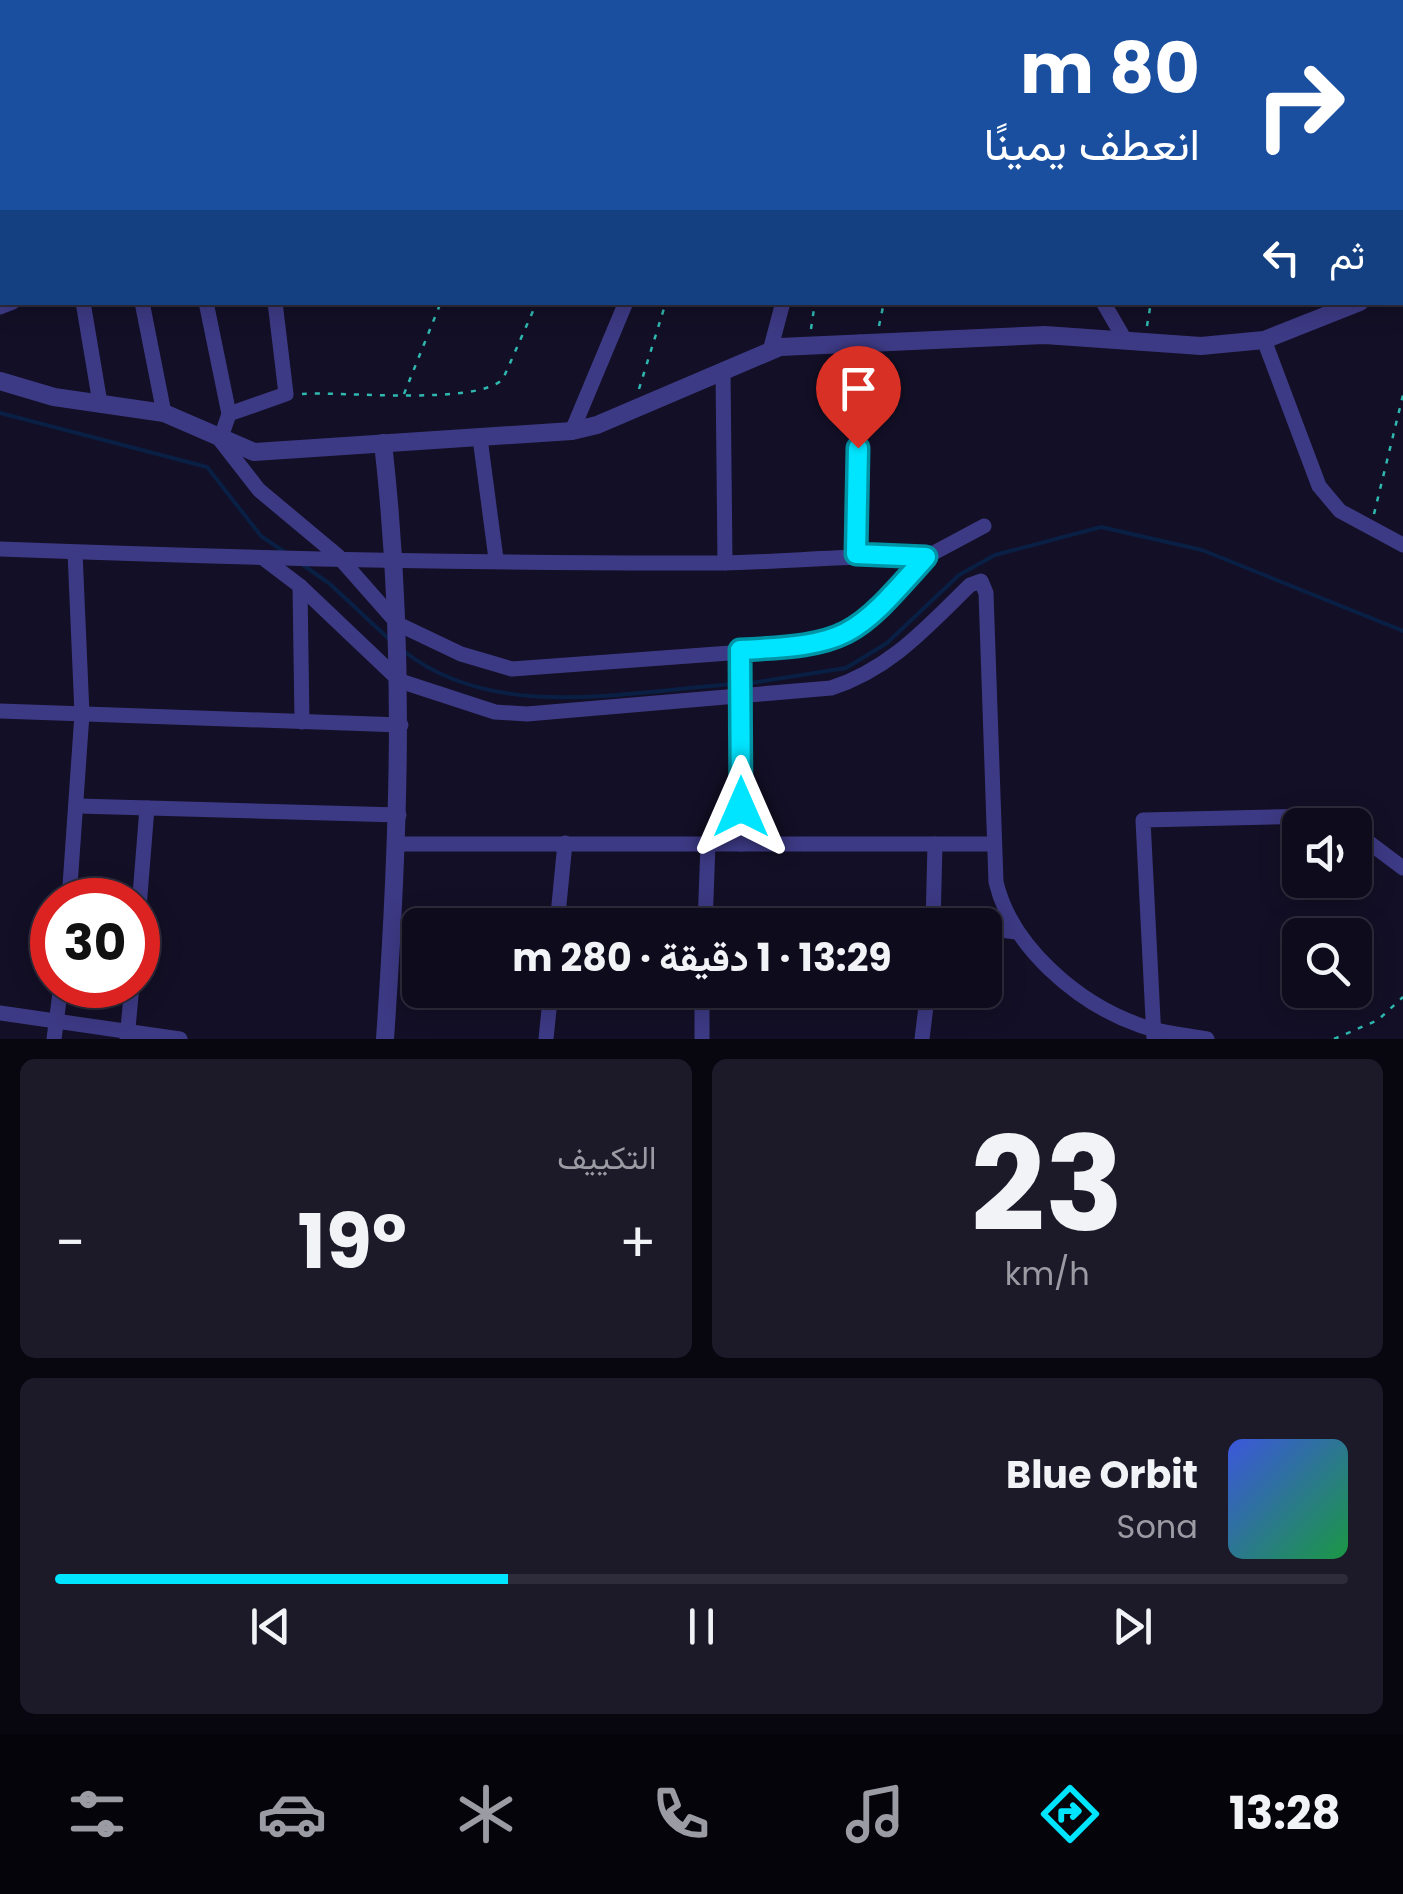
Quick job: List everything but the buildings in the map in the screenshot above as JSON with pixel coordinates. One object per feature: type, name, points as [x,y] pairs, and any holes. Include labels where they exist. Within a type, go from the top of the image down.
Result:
[{"type":"street","points":[[84,305],[100,403]]},
{"type":"street","points":[[143,305],[164,413]]},
{"type":"street","points":[[207,305],[229,414],[220,440]]},
{"type":"street","points":[[229,414],[286,394],[276,305]]},
{"type":"street","points":[[572,431],[625,305]]},
{"type":"street","points":[[770,351],[782,305]]},
{"type":"street","points":[[1106,305],[1134,341]]},
{"type":"street","points":[[0,381],[164,413],[254,452],[572,431],[770,351],[868,342],[1045,335],[1176,346],[1264,340],[1352,305]]},
{"type":"street","points":[[1264,340],[1320,486],[1340,511],[1403,545]]},
{"type":"street","points":[[856,554],[868,342]]},
{"type":"street","points":[[723,370],[725,563]]},
{"type":"street","points":[[480,438],[496,559]]},
{"type":"street","points":[[220,440],[259,490],[338,556],[398,629],[460,654],[512,669],[740,658],[811,647],[837,639],[871,618],[926,557],[984,526]]},
{"type":"street","points":[[383,443],[396,560],[401,725],[398,844],[385,1039]]},
{"type":"street","points":[[0,549],[263,558],[725,563],[856,554],[926,557]]},
{"type":"street","points":[[72,878],[82,714],[76,552]]},
{"type":"street","points":[[263,558],[400,675],[496,712],[527,714],[830,688],[888,664],[970,585],[982,581],[986,593],[994,844],[1002,906],[1016,932],[1082,992],[1154,1034],[1207,1039]]},
{"type":"street","points":[[300,586],[302,722]]},
{"type":"street","points":[[740,658],[741,844]]},
{"type":"street","points":[[0,711],[401,725]]},
{"type":"street","points":[[78,806],[399,815]]},
{"type":"street","points":[[141,878],[147,808]]},
{"type":"street","points":[[1154,1034],[1142,820],[1282,817]]},
{"type":"street","points":[[560,908],[566,843]]},
{"type":"street","points":[[398,844],[994,844]]},
{"type":"street","points":[[706,908],[708,844]]},
{"type":"street","points":[[934,908],[936,844]]},
{"type":"street","points":[[1372,845],[1403,868]]},
{"type":"street","points":[[1002,930],[1016,932]]},
{"type":"street","points":[[54,1039],[59,1008]]},
{"type":"street","points":[[128,1035],[130,1008]]},
{"type":"street","points":[[546,1039],[549,1008]]},
{"type":"street","points":[[702,1008],[702,1039]]},
{"type":"street","points":[[922,1039],[926,1008]]},
{"type":"street","points":[[0,1012],[128,1035],[180,1039]]},
{"type":"path","points":[[404,395],[439,305]]},
{"type":"path","points":[[286,394],[404,395],[499,384],[535,305]]},
{"type":"path","points":[[634,409],[665,305]]},
{"type":"path","points":[[808,346],[815,305]]},
{"type":"path","points":[[868,342],[883,305]]},
{"type":"path","points":[[1134,341],[1150,305]]},
{"type":"path","points":[[1370,530],[1403,394]]},
{"type":"path","points":[[1334,1039],[1378,1020],[1403,998]]},
{"type":"waterway","points":[[0,413],[207,467],[261,536],[283,551]]},
{"type":"waterway","points":[[745,684],[846,668],[887,643],[959,575],[995,555],[1101,527],[1202,550],[1403,631]]},
{"type":"waterway","points":[[303,565],[330,584],[390,640]]},
{"type":"waterway","points":[[405,652],[441,674],[480,688],[522,695],[608,696],[735,684]]},
{"type":"route","points":[[741,807],[740,650],[811,647],[837,639],[871,618],[926,557],[856,554],[858,448]]}]
